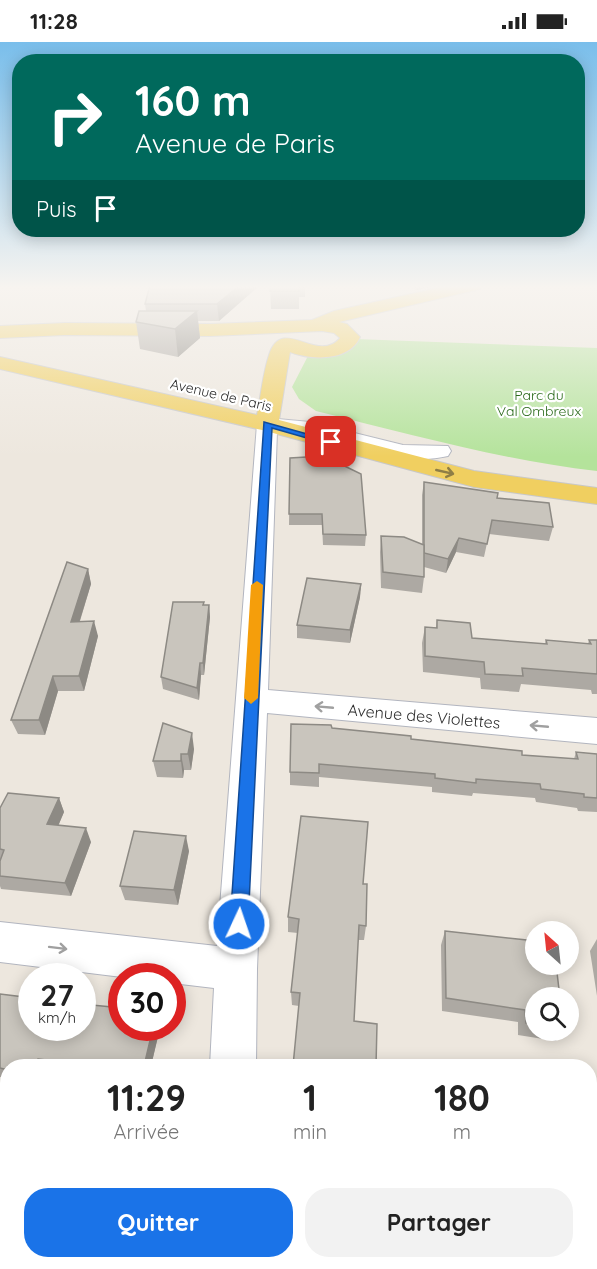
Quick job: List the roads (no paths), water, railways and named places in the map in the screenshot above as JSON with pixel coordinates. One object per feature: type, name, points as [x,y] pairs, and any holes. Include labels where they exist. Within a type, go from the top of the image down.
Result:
[{"type":"main road","points":[[291,342],[297,346],[328,351],[349,342]]},
{"type":"main road","points":[[268,415],[277,374],[295,357],[297,346]]},
{"type":"main road","name":"Avenue de Paris","points":[[0,349],[88,364],[268,415],[474,479],[597,496]]},
{"type":"main road","name":"Avenue de Paris","points":[[0,362],[268,415],[496,464],[597,482]]},
{"type":"street","points":[[233,1059],[236,969],[268,415]]},
{"type":"street","name":"Avenue des Violettes","points":[[251,700],[597,731]]},
{"type":"street","points":[[0,942],[236,969]]},
{"type":"park label","name":"Parc du Val Ombreux","points":[[539,404]]}]
